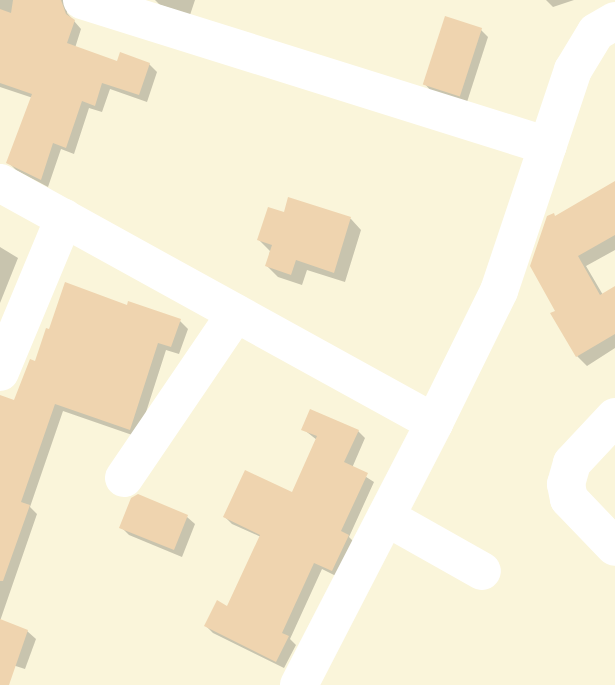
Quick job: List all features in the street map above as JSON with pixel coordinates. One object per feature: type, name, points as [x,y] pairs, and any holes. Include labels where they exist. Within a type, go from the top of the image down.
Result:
[{"type":"street","points":[[82,0],[548,146]]},
{"type":"street","points":[[299,685],[499,291],[573,70],[596,32],[615,21]]},
{"type":"street","points":[[0,183],[434,423]]},
{"type":"street","points":[[0,372],[64,218]]},
{"type":"street","points":[[124,478],[236,313]]},
{"type":"street","points":[[615,417],[572,463],[566,484],[569,499],[615,547]]},
{"type":"street","points":[[386,517],[482,571]]},
{"type":"building","points":[[13,0],[61,0],[66,14],[75,20],[67,43],[117,61],[120,52],[150,63],[139,95],[102,83],[95,106],[82,101],[66,148],[53,143],[41,180],[6,163],[32,94],[0,83],[0,9],[11,13]]},
{"type":"building","points":[[445,16],[482,28],[460,97],[423,84]]},
{"type":"building","points":[[615,181],[615,235],[578,256],[600,295],[615,286],[615,334],[576,357],[550,313],[555,311],[530,266],[547,216],[554,213],[555,216]]},
{"type":"building","points":[[288,197],[351,217],[334,273],[296,260],[291,275],[265,266],[272,245],[257,240],[268,207],[284,212]]},
{"type":"building","points":[[65,282],[127,305],[128,301],[181,319],[171,347],[158,343],[130,430],[55,404],[21,502],[30,505],[3,581],[0,581],[0,395],[14,400],[30,359],[35,361],[46,328],[49,329]]},
{"type":"building","points":[[310,409],[359,430],[344,462],[368,473],[341,531],[349,535],[332,571],[314,563],[282,633],[289,636],[276,662],[204,626],[217,600],[227,606],[260,535],[223,517],[245,470],[292,492],[317,436],[301,430]]},
{"type":"building","points":[[138,494],[188,515],[174,550],[119,528],[131,498]]},
{"type":"building","points":[[0,619],[28,630],[9,685],[0,685]]}]
